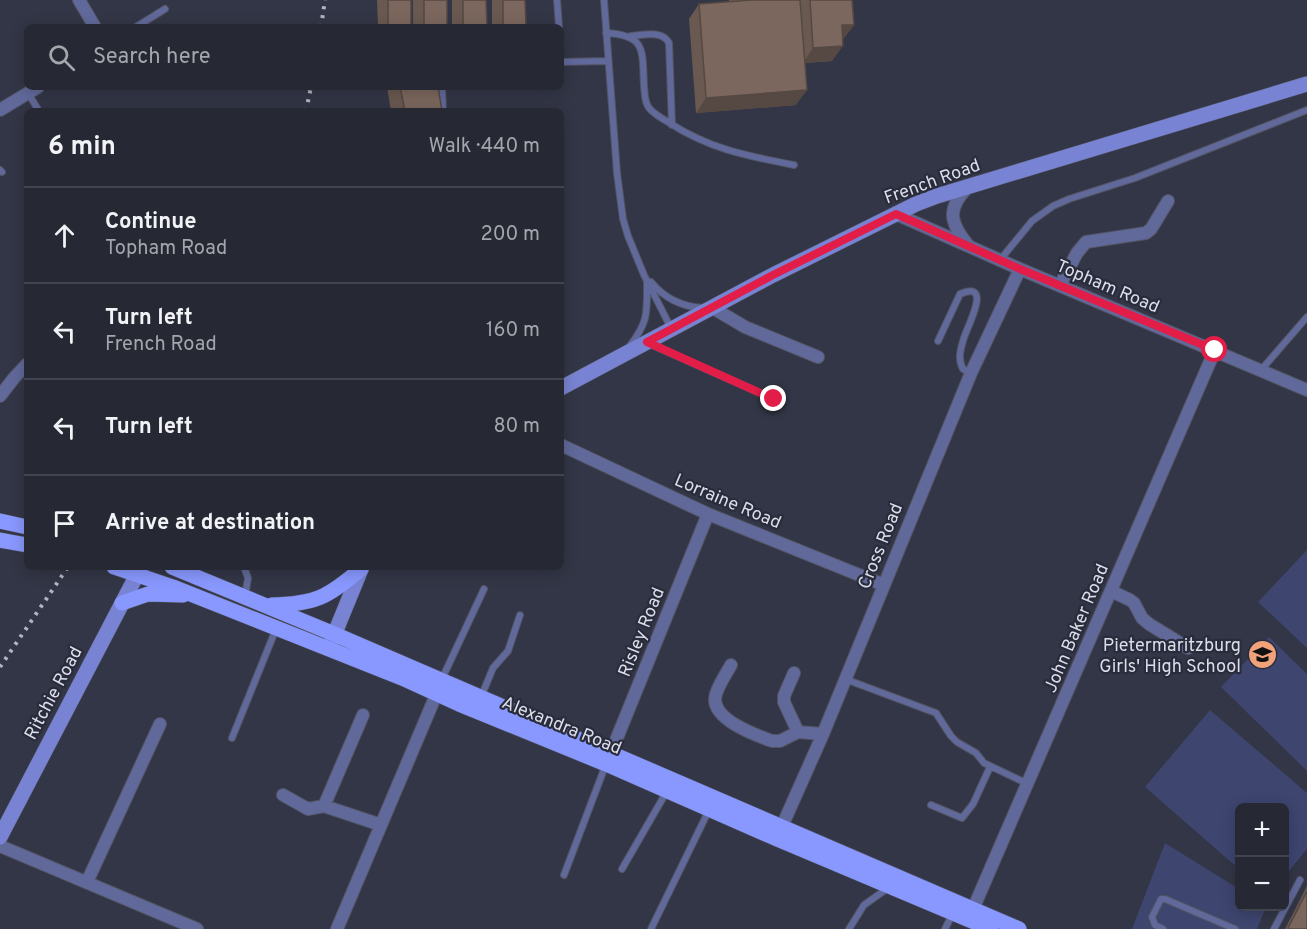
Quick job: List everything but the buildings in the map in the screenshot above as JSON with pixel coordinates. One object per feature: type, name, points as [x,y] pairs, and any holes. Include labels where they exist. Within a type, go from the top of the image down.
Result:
[{"type":"main road","points":[[0,521],[24,526]]},
{"type":"main road","points":[[0,540],[24,544]]},
{"type":"main road","name":"Alexandra Road","points":[[180,570],[266,605],[331,641],[779,833],[971,915],[1019,929]]},
{"type":"main road","points":[[266,605],[304,603],[326,597],[359,570]]},
{"type":"main road","name":"Alexandra Road","points":[[139,571],[192,595],[277,628],[331,641]]},
{"type":"main road","points":[[122,603],[148,594],[192,595]]},
{"type":"main road","name":"Alexandra Road","points":[[439,687],[481,698],[608,759],[667,791],[712,804]]},
{"type":"main road","name":"Alexandra Road","points":[[896,882],[953,913],[971,915],[991,929]]},
{"type":"street","points":[[79,0],[93,24]]},
{"type":"street","name":"French Road","points":[[564,386],[896,214],[938,196],[1307,84]]},
{"type":"street","points":[[0,110],[33,90]]},
{"type":"street","points":[[968,187],[956,200],[952,217],[957,230],[969,246]]},
{"type":"street","points":[[1060,285],[1086,242],[1146,233],[1151,229],[1168,201]]},
{"type":"street","name":"Topham Road","points":[[896,214],[1307,390]]},
{"type":"street","name":"Cross Road","points":[[779,833],[823,734],[844,678],[971,373],[1020,269]]},
{"type":"street","points":[[713,308],[745,327],[818,357]]},
{"type":"street","name":"John Baker Road","points":[[971,915],[1215,350]]},
{"type":"street","points":[[0,396],[24,367]]},
{"type":"street","name":"Lorraine Road","points":[[564,447],[708,514],[884,585]]},
{"type":"street","name":"Risley Road","points":[[608,759],[708,514]]},
{"type":"street","points":[[331,641],[360,570]]},
{"type":"street","name":"Ritchie Road","points":[[0,837],[139,571]]},
{"type":"street","points":[[1111,591],[1130,600],[1149,624],[1188,648]]},
{"type":"street","points":[[731,665],[715,695],[715,706],[730,722],[772,741],[780,741],[798,732],[823,734]]},
{"type":"street","points":[[794,673],[784,696],[784,702],[798,732]]},
{"type":"street","points":[[337,929],[439,687]]},
{"type":"street","points":[[324,806],[363,715]]},
{"type":"street","points":[[87,882],[160,724]]},
{"type":"street","points":[[283,795],[308,809],[324,806],[381,825]]},
{"type":"street","points":[[0,846],[197,929]]},
{"type":"lane","points":[[557,0],[559,24]]},
{"type":"lane","points":[[604,0],[617,173],[623,219],[646,278],[671,329]]},
{"type":"lane","points":[[141,24],[165,9]]},
{"type":"lane","points":[[606,33],[664,36],[669,43],[672,125]]},
{"type":"lane","points":[[630,36],[639,45],[647,105],[654,113],[684,132],[733,153],[794,165]]},
{"type":"lane","points":[[564,62],[608,61]]},
{"type":"lane","points":[[33,90],[38,108]]},
{"type":"lane","points":[[442,90],[442,108]]},
{"type":"lane","points":[[1000,260],[1032,221],[1053,206],[1135,178],[1307,110]]},
{"type":"lane","points":[[646,278],[664,296],[674,301],[696,307],[713,308]]},
{"type":"lane","points":[[621,357],[638,334],[647,316],[646,278]]},
{"type":"lane","points":[[938,341],[960,294],[967,291],[973,292],[978,302],[963,339],[960,362],[963,369],[971,373]]},
{"type":"lane","points":[[1261,370],[1307,317]]},
{"type":"lane","points":[[647,342],[774,399]]},
{"type":"lane","points":[[245,570],[248,585],[245,596]]},
{"type":"lane","points":[[439,687],[484,589]]},
{"type":"lane","points":[[481,698],[493,668],[508,651],[520,615]]},
{"type":"lane","points":[[232,738],[277,628]]},
{"type":"lane","points":[[844,678],[936,713],[951,736],[957,742],[972,749],[984,763],[1028,784]]},
{"type":"lane","points":[[564,875],[608,759]]},
{"type":"lane","points":[[931,805],[962,818],[966,815],[990,767]]},
{"type":"lane","points":[[622,868],[667,791]]},
{"type":"lane","points":[[651,929],[712,804]]},
{"type":"lane","points":[[1274,929],[1300,880]]},
{"type":"lane","points":[[849,929],[864,905],[896,882]]},
{"type":"lane","points":[[1163,929],[1155,925],[1152,917],[1161,899],[1170,900],[1235,929]]},
{"type":"lane","points":[[945,929],[953,913]]},
{"type":"shaded area","points":[[1307,550],[1307,648],[1258,602]]},
{"type":"shaded area","points":[[1269,637],[1307,674],[1307,771],[1221,687]]},
{"type":"shaded area","points":[[1210,710],[1307,793],[1307,849],[1289,871],[1289,803],[1235,803],[1235,866],[1145,787]]},
{"type":"shaded area","points":[[1165,843],[1235,887],[1235,911],[1264,911],[1257,929],[1132,929]]},
{"type":"railway","points":[[321,24],[325,0]]},
{"type":"railway","points":[[307,108],[310,90]]},
{"type":"railway","points":[[0,667],[66,570]]},
{"type":"place","name":"Pietermaritzburg Girls' High School","points":[[1262,655]]},
{"type":"route","points":[[774,399],[647,342],[773,275],[896,214],[1020,269],[1215,350]]}]
